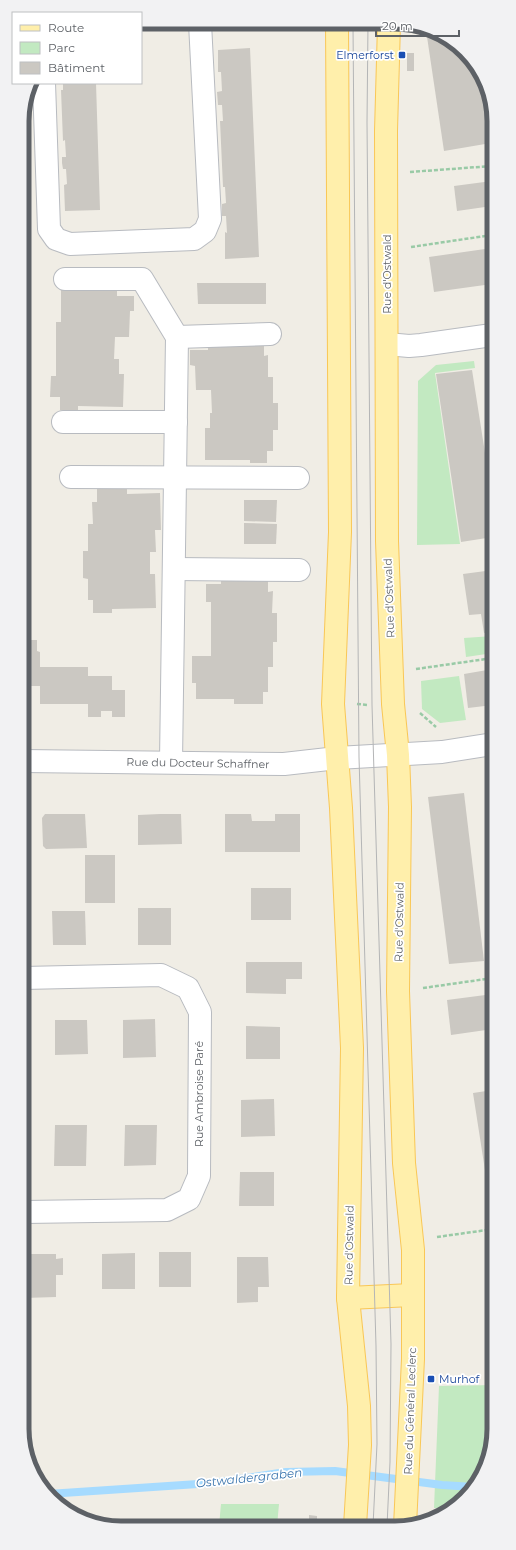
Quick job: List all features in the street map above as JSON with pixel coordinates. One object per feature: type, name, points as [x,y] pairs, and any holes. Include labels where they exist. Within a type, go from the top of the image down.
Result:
[{"type":"main road","name":"Rue d'Ostwald","points":[[337,29],[340,532],[333,704],[341,815],[352,1048],[348,1298],[412,1295],[413,1250],[404,1162],[398,999],[400,807],[398,755],[392,704],[387,541],[386,174],[388,29]]},
{"type":"main road","name":"Rue du Général Leclerc","points":[[405,1520],[413,1359],[412,1295]]},
{"type":"main road","points":[[348,1298],[359,1406],[360,1445],[356,1521]]},
{"type":"street","points":[[44,84],[49,229],[56,238],[70,244],[194,239],[205,231],[210,219],[200,29]]},
{"type":"street","points":[[65,279],[142,279],[177,337],[171,762]]},
{"type":"street","points":[[177,337],[270,334]]},
{"type":"street","points":[[387,344],[421,346],[487,336]]},
{"type":"street","points":[[63,422],[176,422]]},
{"type":"street","points":[[71,477],[298,478]]},
{"type":"street","points":[[174,569],[299,570]]},
{"type":"street","name":"Rue du Docteur Schaffner","points":[[29,760],[284,764],[337,758],[442,752],[487,745]]},
{"type":"street","name":"Rue Ambroise Paré","points":[[29,978],[161,975],[188,988],[200,1012],[199,1176],[189,1200],[167,1210],[29,1212]]},
{"type":"path","points":[[386,174],[487,166]]},
{"type":"path","points":[[386,250],[487,236]]},
{"type":"path","points":[[392,672],[487,659]]},
{"type":"path","points":[[333,704],[392,704]]},
{"type":"path","points":[[420,989],[487,979]]},
{"type":"path","points":[[429,1238],[487,1230]]},
{"type":"green space","points":[[474,361],[475,368],[435,373],[460,544],[417,545],[418,381],[436,365]]},
{"type":"green space","points":[[487,636],[487,654],[466,657],[464,638]]},
{"type":"green space","points":[[459,676],[466,720],[440,723],[422,709],[421,681]]},
{"type":"green space","points":[[487,1385],[487,1435],[484,1453],[478,1470],[464,1490],[442,1508],[434,1508],[439,1386]]},
{"type":"green space","points":[[221,1504],[279,1504],[277,1521],[219,1521]]},
{"type":"building","points":[[427,35],[436,38],[451,48],[472,70],[482,91],[486,110],[487,144],[444,151]]},
{"type":"building","points":[[250,48],[259,257],[225,259],[225,232],[227,233],[226,216],[222,216],[222,204],[226,203],[225,187],[223,187],[220,121],[223,121],[222,105],[218,105],[217,92],[222,91],[221,72],[218,72],[218,50]]},
{"type":"building","points":[[407,53],[414,53],[414,71],[407,71]]},
{"type":"building","points":[[63,84],[96,84],[100,210],[65,211],[64,185],[67,184],[66,169],[63,169],[62,163],[62,157],[66,157],[65,140],[63,141],[61,90],[63,90]]},
{"type":"building","points":[[487,182],[487,207],[457,211],[454,186]]},
{"type":"building","points":[[487,249],[487,285],[434,292],[429,257]]},
{"type":"building","points":[[197,283],[266,283],[266,304],[198,304]]},
{"type":"building","points":[[61,286],[88,287],[88,291],[117,291],[117,296],[134,296],[134,311],[130,311],[129,337],[115,337],[114,359],[119,359],[119,374],[124,374],[123,407],[78,406],[78,410],[60,410],[60,397],[50,397],[51,376],[56,376],[56,322],[61,322]]},
{"type":"building","points":[[264,342],[264,356],[268,355],[268,377],[273,377],[273,403],[278,403],[278,430],[273,430],[273,451],[267,451],[267,463],[250,463],[250,460],[205,460],[205,428],[210,428],[210,413],[212,413],[211,390],[196,390],[195,366],[190,365],[190,350],[208,350],[208,346]]},
{"type":"building","points":[[472,370],[487,466],[487,538],[461,542],[436,374]]},
{"type":"building","points":[[97,488],[127,488],[127,494],[160,493],[161,530],[155,530],[156,552],[150,552],[150,574],[155,574],[156,608],[112,609],[112,613],[93,613],[93,600],[88,600],[88,579],[83,578],[83,551],[88,551],[88,524],[93,524],[92,502],[97,502]]},
{"type":"building","points":[[244,500],[277,500],[276,522],[244,521]]},
{"type":"building","points":[[244,523],[277,524],[276,544],[244,544]]},
{"type":"building","points":[[487,571],[487,632],[484,633],[481,614],[469,615],[463,574]]},
{"type":"building","points":[[221,579],[268,579],[268,592],[273,591],[272,613],[277,613],[277,642],[273,642],[273,667],[268,667],[268,692],[263,692],[263,704],[234,704],[234,699],[196,699],[196,683],[192,683],[192,656],[211,656],[211,602],[206,602],[206,584],[221,584]]},
{"type":"building","points":[[29,640],[37,640],[37,651],[40,652],[40,667],[88,667],[88,676],[112,676],[112,690],[125,690],[125,717],[112,717],[112,711],[101,711],[101,717],[88,717],[88,704],[40,704],[40,686],[29,686]]},
{"type":"building","points":[[487,670],[487,706],[468,708],[464,674]]},
{"type":"building","points":[[29,703],[30,703],[29,729]]},
{"type":"building","points":[[464,793],[484,961],[449,964],[428,797]]},
{"type":"building","points":[[45,814],[85,814],[87,848],[46,849],[43,846],[42,818]]},
{"type":"building","points":[[181,814],[182,844],[138,845],[138,815]]},
{"type":"building","points":[[225,814],[251,814],[252,821],[275,821],[275,814],[300,814],[300,852],[225,852]]},
{"type":"building","points":[[85,855],[115,855],[115,903],[85,903]]},
{"type":"building","points":[[251,888],[291,888],[291,920],[251,920]]},
{"type":"building","points":[[138,908],[171,908],[171,945],[138,945]]},
{"type":"building","points":[[52,911],[85,911],[86,945],[53,945]]},
{"type":"building","points":[[246,962],[302,962],[302,979],[286,979],[286,994],[246,993]]},
{"type":"building","points":[[487,995],[487,1030],[451,1035],[447,1000]]},
{"type":"building","points":[[155,1019],[156,1057],[123,1058],[123,1020]]},
{"type":"building","points":[[55,1020],[87,1020],[88,1054],[55,1055]]},
{"type":"building","points":[[246,1026],[280,1027],[280,1059],[246,1059]]},
{"type":"building","points":[[487,1091],[487,1183],[473,1093]]},
{"type":"building","points":[[274,1099],[275,1136],[241,1137],[241,1100]]},
{"type":"building","points":[[55,1125],[87,1125],[86,1166],[54,1166]]},
{"type":"building","points":[[125,1125],[157,1125],[156,1165],[124,1166]]},
{"type":"building","points":[[240,1172],[274,1172],[274,1206],[239,1206]]},
{"type":"building","points":[[159,1252],[191,1252],[191,1287],[159,1287]]},
{"type":"building","points":[[135,1253],[135,1289],[102,1289],[102,1254]]},
{"type":"building","points":[[29,1254],[56,1254],[56,1259],[63,1258],[63,1275],[56,1275],[56,1297],[29,1298]]},
{"type":"building","points":[[237,1257],[268,1257],[269,1287],[258,1287],[258,1302],[237,1303]]},
{"type":"building","points":[[309,1515],[317,1516],[317,1521],[309,1521]]},
{"type":"waterway","name":"Ostwaldergraben","points":[[56,1493],[213,1483],[286,1472],[335,1471],[442,1485],[467,1487]]},
{"type":"tram line","points":[[353,29],[359,757],[376,1346],[377,1444],[373,1521]]},
{"type":"tram line","points":[[368,29],[367,122],[372,705],[391,1344],[390,1462],[387,1521]]},
{"type":"place","name":"Elmerforst","points":[[402,55]]},
{"type":"place","name":"Murhof","points":[[431,1379]]}]
